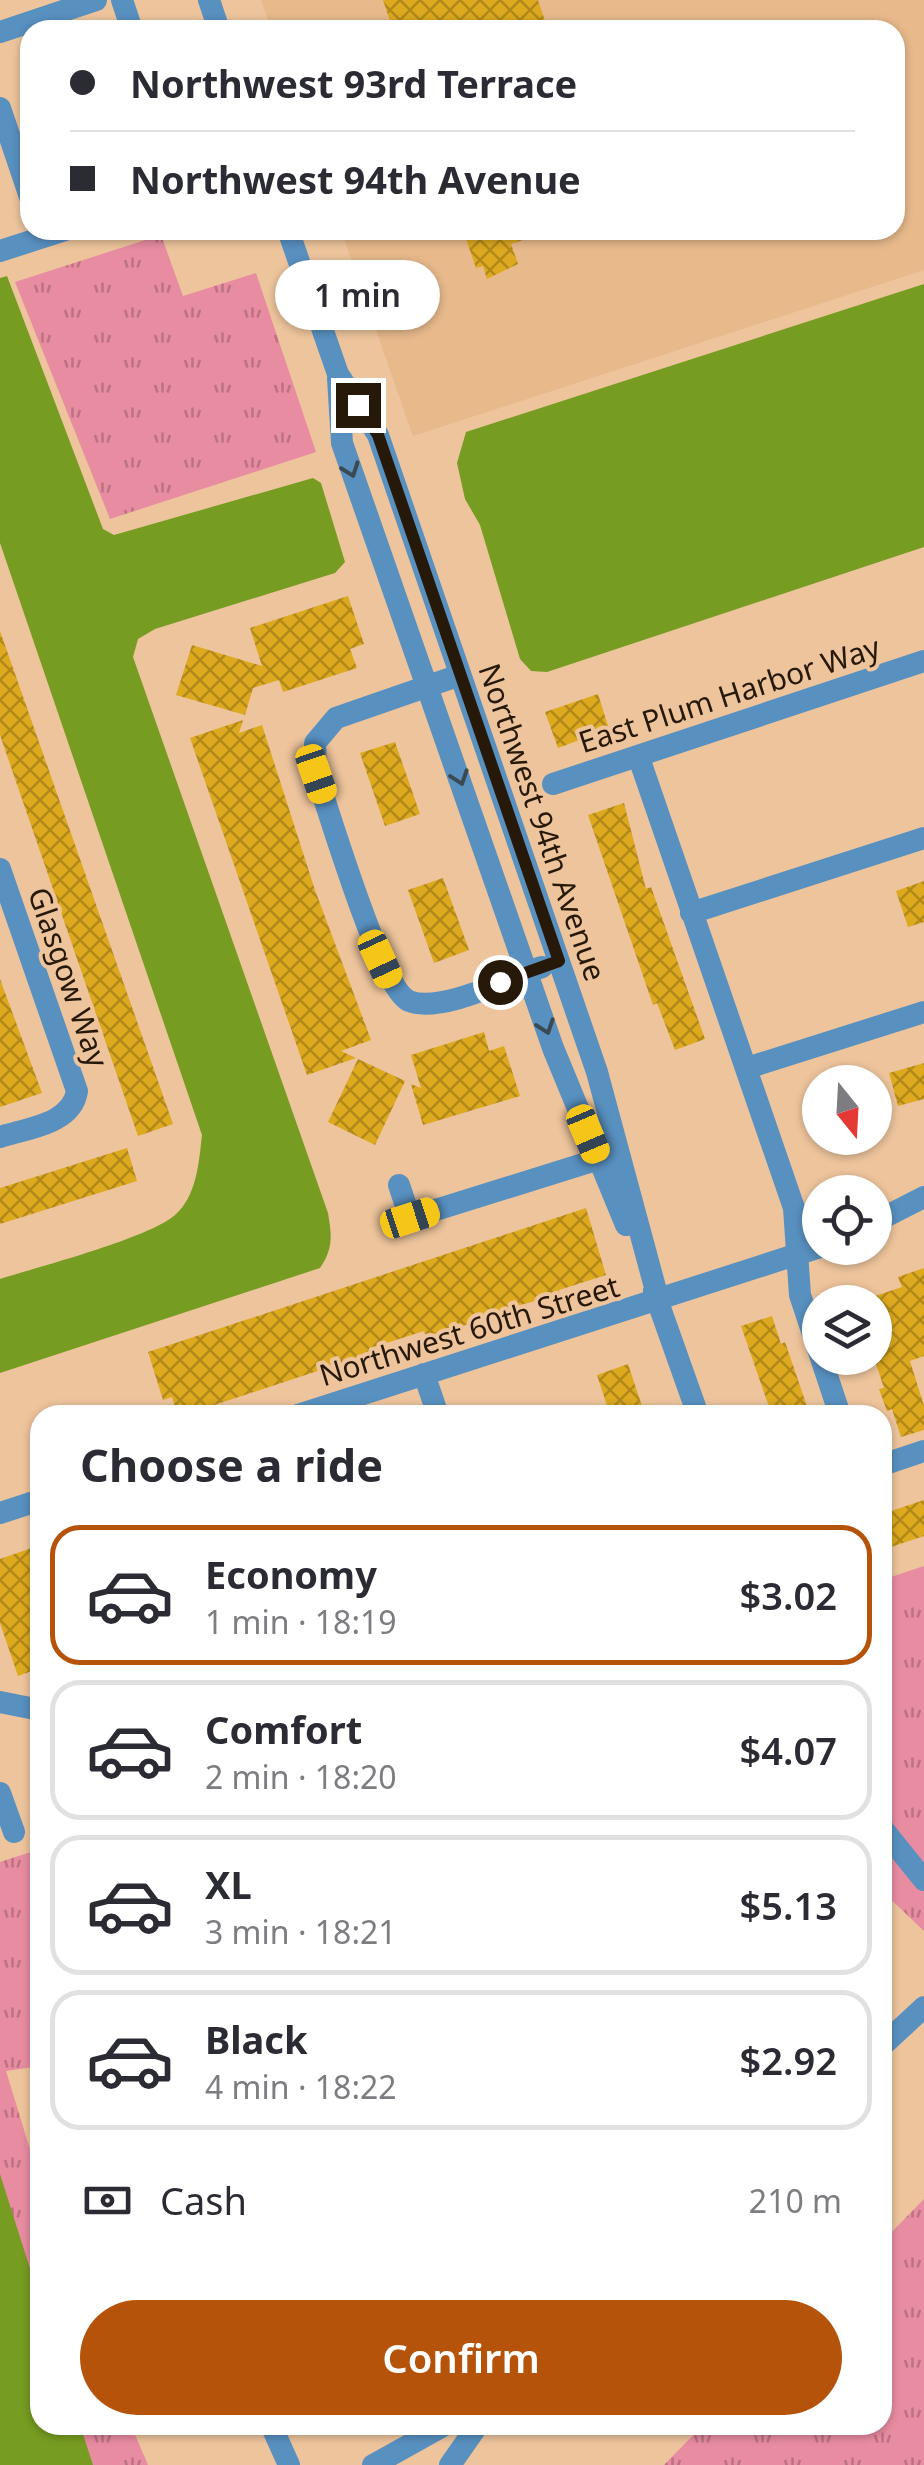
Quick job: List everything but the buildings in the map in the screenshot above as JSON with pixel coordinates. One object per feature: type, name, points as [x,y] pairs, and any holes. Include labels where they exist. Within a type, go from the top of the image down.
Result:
[{"type":"street","points":[[36,20],[96,0]]},
{"type":"street","points":[[0,108],[20,162]]},
{"type":"street","points":[[0,252],[30,240]]},
{"type":"street","name":"Northwest 94th Avenue","points":[[291,240],[338,374],[378,435],[598,1072],[659,1302]]},
{"type":"street","name":"Northwest 94th Avenue","points":[[338,374],[342,444],[527,972],[598,1159],[659,1302],[695,1405]]},
{"type":"street","name":"East Plum Harbor Way","points":[[553,784],[924,661]]},
{"type":"street","points":[[460,675],[336,718],[315,743],[316,774],[394,988],[408,1000],[446,1002],[559,961]]},
{"type":"street","points":[[639,758],[802,1230]]},
{"type":"street","points":[[692,914],[924,838]]},
{"type":"street","name":"Glasgow Way","points":[[0,868],[78,1091],[75,1105],[64,1115],[0,1137]]},
{"type":"street","points":[[747,1068],[924,1012]]},
{"type":"street","points":[[399,1184],[410,1218],[598,1159]]},
{"type":"street","points":[[892,1213],[924,1197]]},
{"type":"street","name":"Northwest 60th Street","points":[[329,1405],[802,1254]]},
{"type":"street","points":[[424,1374],[435,1405]]},
{"type":"street","points":[[826,1375],[837,1405]]},
{"type":"street","points":[[892,1461],[924,1451]]},
{"type":"street","points":[[0,1513],[30,1503]]},
{"type":"street","points":[[0,1702],[30,1708]]},
{"type":"street","points":[[0,1793],[14,1832]]},
{"type":"street","points":[[892,1840],[924,1880]]},
{"type":"street","points":[[892,2036],[924,2006]]},
{"type":"street","points":[[892,2019],[903,2026]]},
{"type":"street","points":[[276,2435],[289,2465]]},
{"type":"street","points":[[373,2465],[427,2435]]},
{"type":"street","points":[[450,2465],[471,2435]]},
{"type":"shaded area","points":[[261,0],[924,0],[924,270],[413,436],[344,240],[905,240],[905,20],[268,20]]},
{"type":"shaded area","points":[[7,276],[103,529],[114,535],[313,478],[321,483],[345,562],[335,573],[155,629],[138,639],[133,657],[328,1213],[331,1236],[327,1255],[320,1268],[0,1373],[0,1279],[118,1242],[175,1215],[192,1188],[202,1135],[0,543],[0,278]]},
{"type":"shaded area","points":[[924,284],[924,547],[547,672],[531,671],[520,659],[480,525],[465,499],[457,463],[466,432]]},
{"type":"shaded area","points":[[0,2174],[30,2268],[30,2435],[83,2435],[93,2465],[0,2465]]},
{"type":"green space","points":[[145,240],[163,240],[183,296],[256,273],[316,452],[110,519],[15,282]]},
{"type":"green space","points":[[924,1566],[924,1931],[892,1901],[892,1577]]},
{"type":"green space","points":[[30,1852],[30,2067],[6,2071],[30,2149],[30,2435],[135,2435],[148,2465],[0,2465],[0,1862]]},
{"type":"green space","points":[[924,2199],[924,2465],[664,2465],[693,2435],[892,2435],[892,2232]]},
{"type":"route","points":[[358,405],[378,435],[559,961],[500,982]]}]
